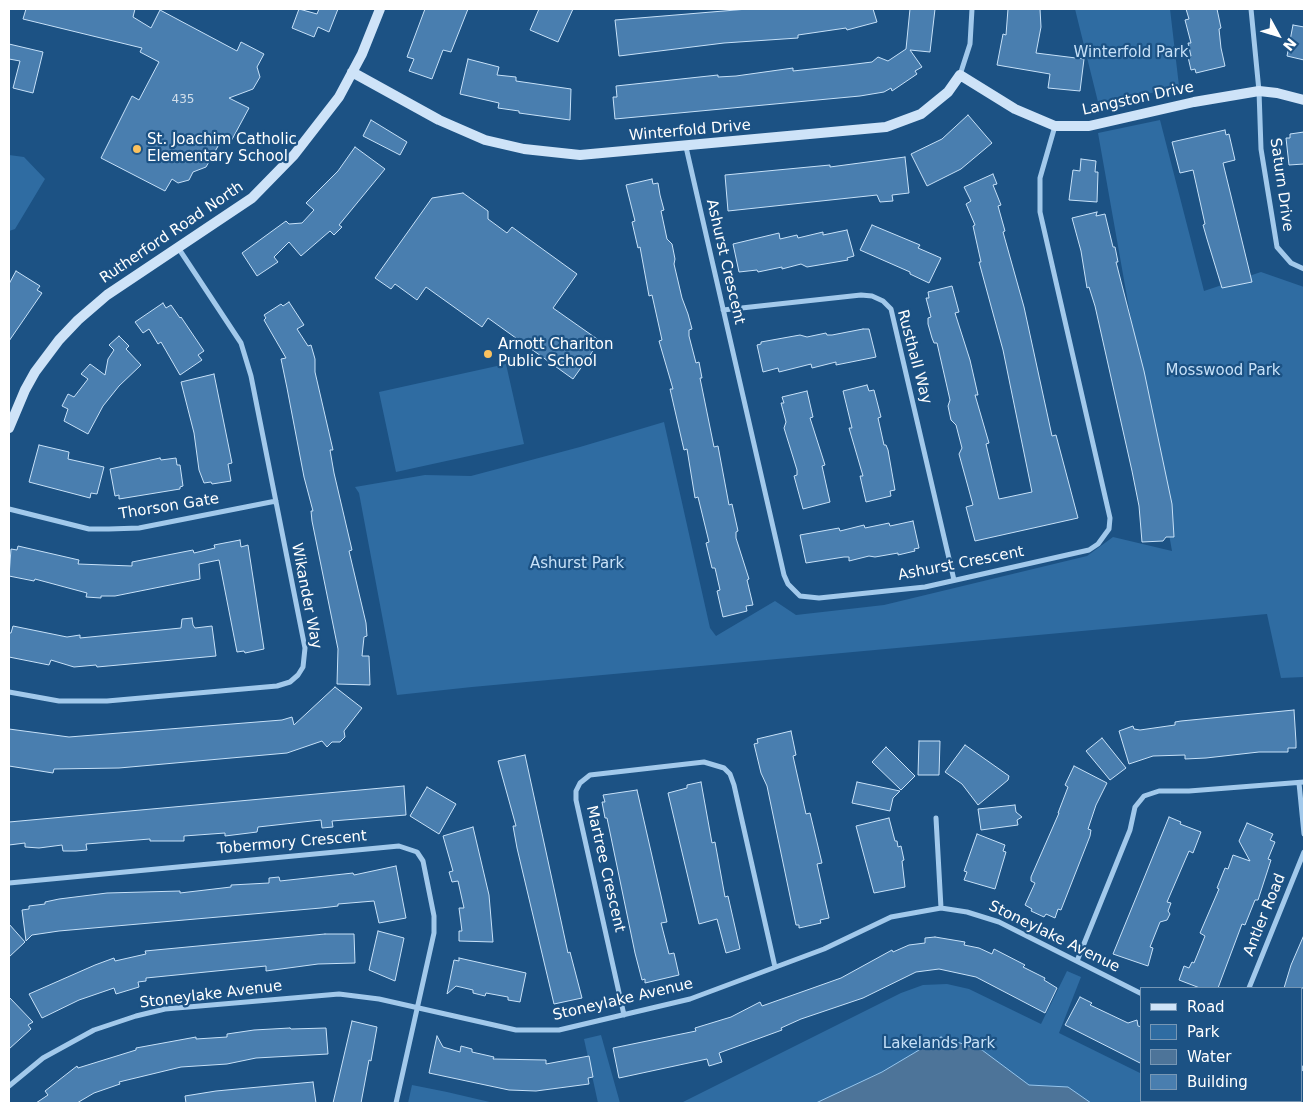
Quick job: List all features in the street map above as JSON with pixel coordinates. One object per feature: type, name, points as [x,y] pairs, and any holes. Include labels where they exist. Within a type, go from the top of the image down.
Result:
[{"type":"street","name":"Rutherford Road North","points":[[9,428],[35,372],[68,330],[107,296],[234,212],[260,191],[294,155],[319,125],[352,72],[369,38],[380,9]]},
{"type":"street","name":"Winterfold Drive","points":[[352,72],[462,131],[485,140],[524,150],[592,155],[886,127],[921,114],[943,96],[960,75],[970,44],[972,9]]},
{"type":"street","name":"Saturn Drive","points":[[1251,9],[1259,91],[1261,148],[1277,247],[1291,263],[1304,269]]},
{"type":"street","name":"Langston Drive","points":[[960,75],[1016,109],[1056,126],[1089,126],[1194,102],[1259,91],[1304,100]]},
{"type":"street","name":"Ashurst Crescent","points":[[686,147],[784,575],[794,591],[809,598],[819,598],[925,587],[1089,550],[1098,544],[1109,529],[1110,518],[1040,212],[1040,178],[1056,126]]},
{"type":"street","name":"Wikander Way","points":[[9,692],[58,701],[107,701],[277,686],[290,682],[303,667],[305,648],[251,376],[241,342],[179,249]]},
{"type":"street","name":"Rusthall Way","points":[[723,310],[861,295],[872,296],[883,301],[891,309],[954,580]]},
{"type":"street","name":"Thorson Gate","points":[[9,509],[90,529],[109,529],[140,528],[276,501]]},
{"type":"street","name":"Martree Crescent","points":[[624,1015],[576,800],[576,791],[580,783],[590,775],[704,762],[724,768],[730,774],[775,968]]},
{"type":"street","points":[[1077,961],[1130,830],[1136,807],[1144,796],[1159,791],[1189,791],[1301,783],[1304,834]]},
{"type":"street","points":[[936,818],[941,908]]},
{"type":"street","name":"Tobermory Crescent","points":[[9,883],[400,846],[408,847],[417,852],[423,861],[434,916],[433,943],[396,1103]]},
{"type":"street","name":"Antler Road","points":[[1249,987],[1304,852]]},
{"type":"street","name":"Stoneylake Avenue","points":[[10,1082],[43,1058],[78,1038],[111,1023],[148,1012],[330,994],[365,997],[529,1031],[559,1030],[690,999],[852,938],[890,917],[941,908],[967,912],[999,922],[1140,993]]},
{"type":"green space","name":"Winterfold Park","points":[[1075,9],[1170,9],[1179,86],[1099,106]]},
{"type":"green space","points":[[1160,120],[1204,291],[1261,272],[1304,287],[1304,677],[1281,678],[1267,614],[397,695],[359,493],[355,487],[425,475],[471,476],[664,422],[710,628],[716,636],[775,601],[796,615],[884,605],[1087,556],[1113,537],[1172,551],[1098,133]]},
{"type":"green space","points":[[9,155],[24,157],[45,179],[15,229],[9,231]]},
{"type":"green space","points":[[506,364],[524,444],[396,472],[379,392]]},
{"type":"green space","name":"Lakelands Park","points":[[1067,971],[1081,977],[1059,1033],[1140,1073],[1140,1102],[1195,1103],[681,1103],[901,993],[923,985],[947,984],[969,989],[1041,1024]]},
{"type":"green space","points":[[601,1035],[620,1103],[598,1103],[584,1039]]},
{"type":"green space","points":[[412,1085],[447,1092],[494,1103],[408,1103]]},
{"type":"water","points":[[941,1037],[982,1050],[1029,1085],[1068,1087],[1091,1103],[816,1103],[882,1072]]},
{"type":"building","points":[[26,9],[135,9],[133,17],[151,28],[160,10],[237,51],[241,42],[264,54],[257,67],[260,77],[253,89],[229,98],[249,108],[229,145],[221,141],[206,167],[193,172],[189,180],[178,183],[172,179],[165,191],[101,158],[132,96],[139,100],[159,62],[140,52],[142,48],[23,19]]},
{"type":"building","points":[[299,9],[317,14],[319,9],[338,9],[329,32],[318,27],[314,37],[292,28]]},
{"type":"building","points":[[425,9],[468,9],[451,52],[443,50],[432,79],[409,71],[414,59],[407,57]]},
{"type":"building","points":[[539,9],[573,9],[558,42],[530,30]]},
{"type":"building","points":[[748,9],[873,9],[877,22],[847,30],[846,28],[798,35],[798,38],[724,43],[619,56],[615,20]]},
{"type":"building","points":[[910,9],[935,9],[930,52],[910,50],[922,67],[915,71],[917,74],[892,91],[891,88],[884,92],[860,96],[615,119],[613,97],[617,97],[616,86],[718,75],[718,77],[736,76],[793,68],[793,71],[848,65],[872,62],[878,57],[888,61],[906,49]]},
{"type":"building","points":[[1008,9],[1040,9],[1041,27],[1036,53],[1084,59],[1080,91],[1048,88],[1050,74],[997,65],[1003,34],[1006,35]]},
{"type":"building","points":[[1186,9],[1217,9],[1225,66],[1196,73],[1195,69],[1191,70],[1188,57],[1191,56],[1188,43],[1191,43],[1185,20],[1189,19]]},
{"type":"building","points":[[1293,25],[1304,27],[1304,60],[1287,56]]},
{"type":"building","points":[[9,44],[43,52],[33,93],[13,88],[20,61],[9,59]]},
{"type":"building","points":[[468,59],[499,67],[497,75],[516,77],[516,81],[571,89],[570,120],[519,113],[519,111],[498,108],[499,103],[460,94]]},
{"type":"building","points":[[968,115],[992,143],[961,169],[927,186],[911,154],[942,139]]},
{"type":"building","points":[[371,120],[407,142],[400,155],[363,136]]},
{"type":"building","points":[[1225,130],[1226,135],[1229,134],[1235,160],[1223,163],[1252,282],[1222,288],[1203,225],[1205,224],[1193,170],[1180,173],[1172,142]]},
{"type":"building","points":[[1304,132],[1304,164],[1289,165],[1286,138],[1290,138],[1290,134]]},
{"type":"building","points":[[355,147],[385,169],[339,225],[342,227],[334,235],[330,231],[301,256],[289,242],[274,257],[278,262],[257,276],[242,253],[286,221],[289,224],[302,223],[314,210],[306,203],[338,171]]},
{"type":"building","points":[[905,157],[909,193],[892,195],[893,201],[880,202],[877,195],[728,211],[725,175],[830,165],[830,167]]},
{"type":"building","points":[[1081,159],[1096,161],[1095,172],[1098,172],[1097,202],[1069,200],[1073,170],[1080,171]]},
{"type":"building","points":[[993,174],[997,184],[993,185],[1001,205],[998,206],[1005,231],[1003,232],[1024,307],[1052,436],[1056,435],[1078,518],[975,541],[966,507],[973,505],[959,454],[962,448],[956,425],[951,420],[948,406],[950,400],[937,343],[934,343],[928,324],[928,318],[931,317],[926,298],[929,298],[928,292],[952,286],[959,312],[955,313],[970,360],[978,395],[975,395],[989,443],[986,444],[999,499],[1032,492],[1003,350],[979,262],[981,262],[973,226],[975,225],[966,204],[971,201],[964,187]]},
{"type":"building","points":[[652,179],[653,184],[658,183],[664,210],[661,211],[667,239],[672,244],[674,264],[682,298],[692,329],[689,330],[689,336],[696,363],[699,362],[702,378],[700,378],[714,447],[718,446],[729,505],[732,504],[738,531],[736,532],[736,538],[749,579],[747,580],[753,605],[746,606],[747,611],[723,617],[717,591],[720,590],[706,543],[709,542],[698,497],[695,498],[687,449],[684,450],[670,389],[673,389],[659,341],[662,340],[652,295],[649,296],[640,247],[638,248],[632,222],[635,221],[626,185]]},
{"type":"building","points":[[463,193],[488,211],[488,219],[507,233],[512,227],[577,274],[553,308],[600,341],[573,379],[488,318],[482,327],[426,287],[417,300],[395,284],[391,289],[375,278],[432,198]]},
{"type":"building","points":[[1097,212],[1096,216],[1105,214],[1113,247],[1115,247],[1118,262],[1116,262],[1144,371],[1172,504],[1174,537],[1166,537],[1163,541],[1142,542],[1139,506],[1132,471],[1095,306],[1089,287],[1087,288],[1081,251],[1072,218]]},
{"type":"building","points":[[872,225],[920,245],[918,248],[941,258],[929,283],[910,274],[910,272],[860,250]]},
{"type":"building","points":[[847,230],[854,256],[847,258],[848,260],[807,267],[801,264],[782,269],[782,267],[758,272],[757,270],[739,272],[733,244],[779,233],[780,239],[797,235],[798,238],[823,232],[823,235]]},
{"type":"building","points":[[16,271],[40,286],[37,290],[42,293],[9,341],[9,284]]},
{"type":"building","points":[[289,302],[304,325],[297,329],[308,346],[311,345],[315,359],[315,372],[333,450],[330,450],[334,473],[352,550],[349,551],[366,623],[367,636],[364,637],[362,656],[369,656],[370,685],[337,684],[338,649],[312,521],[311,511],[313,511],[304,477],[281,359],[286,358],[264,320],[266,318],[264,315],[281,304],[283,306]]},
{"type":"building","points":[[163,303],[166,308],[171,305],[204,351],[198,355],[202,360],[180,375],[161,342],[158,344],[149,329],[143,333],[135,322]]},
{"type":"building","points":[[869,329],[876,357],[836,365],[836,362],[812,368],[811,364],[779,372],[778,368],[763,372],[757,345],[761,344],[761,342],[800,335],[807,337],[826,333],[827,335],[832,335]]},
{"type":"building","points":[[119,336],[129,346],[126,349],[141,365],[119,386],[103,406],[88,434],[64,421],[68,409],[62,406],[68,394],[74,397],[88,379],[81,374],[90,364],[105,375],[108,359],[114,350],[109,345]]},
{"type":"building","points":[[214,374],[232,463],[228,464],[231,481],[212,484],[211,482],[204,483],[199,470],[194,433],[181,382]]},
{"type":"building","points":[[867,385],[869,391],[874,390],[881,417],[878,418],[884,445],[886,445],[888,450],[895,490],[890,491],[891,496],[866,502],[860,476],[863,476],[849,428],[852,428],[843,391]]},
{"type":"building","points":[[807,391],[813,417],[810,418],[825,465],[822,466],[830,502],[803,509],[794,476],[797,475],[797,470],[784,428],[786,422],[781,403],[784,403],[782,397]]},
{"type":"building","points":[[39,445],[69,452],[68,459],[104,467],[97,494],[91,493],[90,498],[29,482]]},
{"type":"building","points":[[160,458],[161,460],[176,458],[177,465],[180,465],[183,486],[180,489],[119,499],[119,495],[115,496],[110,469]]},
{"type":"building","points":[[913,521],[919,548],[914,549],[915,551],[898,555],[898,553],[875,557],[869,556],[849,561],[849,557],[844,557],[806,563],[800,535],[839,528],[840,531],[864,525],[865,528],[889,523],[890,526]]},
{"type":"building","points":[[240,540],[241,547],[248,545],[264,649],[245,653],[244,651],[237,652],[219,560],[199,564],[200,579],[115,596],[101,596],[101,598],[86,597],[87,593],[35,579],[34,581],[9,576],[11,549],[17,550],[18,546],[79,560],[78,564],[132,566],[132,562],[193,550],[194,553],[215,548],[214,545]]},
{"type":"building","points":[[192,618],[195,628],[212,626],[216,656],[97,667],[96,665],[74,667],[51,660],[49,665],[9,657],[9,633],[11,633],[13,626],[67,637],[80,635],[80,638],[181,628],[182,619]]},
{"type":"building","points":[[335,687],[362,708],[344,731],[345,737],[340,742],[332,742],[327,747],[322,741],[287,753],[119,768],[54,769],[53,773],[9,766],[9,729],[69,737],[282,720],[292,717],[294,725]]},
{"type":"building","points":[[1294,710],[1296,748],[1288,748],[1288,752],[1259,752],[1185,759],[1185,755],[1153,756],[1129,764],[1119,731],[1133,726],[1134,729],[1140,730],[1175,725],[1175,722],[1181,721]]},
{"type":"building","points":[[791,731],[796,755],[793,756],[806,814],[810,813],[822,863],[817,864],[829,918],[820,920],[821,923],[799,928],[799,925],[796,925],[767,786],[761,773],[754,744],[758,743],[757,739]]},
{"type":"building","points":[[1102,738],[1126,768],[1110,780],[1086,751]]},
{"type":"building","points":[[919,741],[940,741],[939,775],[918,775]]},
{"type":"building","points":[[965,745],[1009,776],[1008,780],[978,805],[962,784],[945,772]]},
{"type":"building","points":[[886,747],[915,776],[901,790],[872,762]]},
{"type":"building","points":[[525,755],[568,953],[570,952],[582,998],[554,1004],[517,848],[513,826],[516,826],[498,761]]},
{"type":"building","points":[[1074,766],[1107,783],[1096,805],[1088,829],[1091,830],[1090,836],[1061,910],[1058,909],[1055,918],[1046,914],[1044,917],[1031,911],[1032,909],[1025,905],[1035,883],[1031,881],[1031,877],[1059,813],[1068,787],[1065,785]]},
{"type":"building","points":[[701,782],[712,843],[715,842],[725,897],[728,896],[740,949],[726,953],[717,919],[699,924],[668,793],[687,788],[687,785]]},
{"type":"building","points":[[857,782],[900,791],[893,798],[890,811],[852,803]]},
{"type":"building","points":[[404,786],[406,815],[332,821],[333,827],[322,828],[321,820],[258,827],[257,832],[225,836],[225,833],[184,836],[184,841],[150,841],[150,839],[86,844],[87,850],[76,851],[63,851],[62,845],[39,848],[25,847],[25,843],[9,845],[9,822]]},
{"type":"building","points":[[427,787],[456,804],[439,834],[410,816]]},
{"type":"building","points":[[637,790],[667,922],[661,923],[669,954],[674,953],[679,975],[645,983],[645,979],[642,980],[635,953],[602,802],[605,802],[603,795]]},
{"type":"building","points":[[1015,805],[1016,812],[1022,817],[1017,820],[1018,825],[981,830],[978,809]]},
{"type":"building","points":[[1169,817],[1181,822],[1180,824],[1201,832],[1193,853],[1189,851],[1167,902],[1171,903],[1168,911],[1170,914],[1167,920],[1160,922],[1150,947],[1153,948],[1148,966],[1113,954]]},
{"type":"building","points":[[889,818],[895,841],[897,841],[898,847],[901,846],[904,860],[902,861],[905,887],[874,893],[856,826]]},
{"type":"building","points":[[1247,823],[1273,834],[1270,840],[1275,842],[1268,859],[1271,860],[1258,900],[1255,900],[1245,925],[1242,924],[1218,987],[1197,987],[1179,980],[1184,966],[1189,968],[1192,962],[1194,963],[1205,936],[1200,933],[1219,889],[1217,888],[1225,868],[1228,869],[1233,855],[1250,861],[1239,841]]},
{"type":"building","points":[[473,827],[489,895],[493,942],[459,941],[459,931],[462,931],[459,908],[464,908],[458,881],[452,882],[449,872],[453,871],[443,836]]},
{"type":"building","points":[[977,834],[1005,845],[1003,851],[1006,852],[995,889],[964,880],[967,872],[964,871]]},
{"type":"building","points":[[396,866],[406,918],[379,923],[374,901],[338,904],[338,906],[321,908],[59,931],[32,935],[26,941],[22,910],[29,909],[29,906],[45,904],[45,902],[59,899],[107,893],[180,891],[180,893],[231,887],[231,885],[269,883],[269,878],[279,877],[280,881],[353,873],[354,875]]},
{"type":"building","points":[[9,924],[25,942],[9,957]]},
{"type":"building","points":[[378,931],[404,938],[395,981],[369,970]]},
{"type":"building","points":[[325,934],[354,934],[355,963],[318,964],[266,971],[266,966],[146,978],[146,981],[138,982],[139,987],[116,994],[114,988],[79,1000],[42,1018],[29,994],[95,965],[114,958],[115,961],[146,954],[145,951]]},
{"type":"building","points":[[1304,935],[1304,988],[1284,987],[1291,965]]},
{"type":"building","points":[[935,937],[965,942],[964,945],[979,948],[992,954],[994,949],[1045,978],[1044,980],[1057,988],[1045,1013],[976,977],[939,969],[916,972],[863,998],[801,1019],[781,1028],[782,1030],[719,1053],[722,1062],[709,1066],[707,1059],[619,1078],[613,1048],[696,1031],[695,1028],[731,1017],[760,1002],[762,1006],[841,978],[892,950],[893,952],[909,945],[925,943],[925,938]]},
{"type":"building","points":[[459,958],[526,973],[520,1002],[508,1000],[508,997],[486,993],[485,996],[473,993],[473,990],[456,986],[447,994],[454,960],[459,961]]},
{"type":"building","points":[[9,997],[33,1022],[28,1025],[31,1029],[9,1049]]},
{"type":"building","points":[[1080,997],[1092,1003],[1090,1005],[1128,1023],[1137,1020],[1138,1026],[1140,1026],[1140,1063],[1065,1025]]},
{"type":"building","points":[[352,1021],[377,1027],[371,1061],[369,1060],[361,1103],[333,1103]]},
{"type":"building","points":[[326,1028],[328,1054],[256,1058],[227,1064],[181,1067],[119,1082],[120,1084],[94,1093],[77,1103],[36,1103],[48,1095],[45,1091],[77,1066],[78,1068],[136,1050],[136,1048],[196,1037],[196,1039],[227,1037],[227,1034],[254,1030]]},
{"type":"building","points":[[437,1036],[443,1047],[460,1052],[461,1046],[472,1049],[472,1052],[494,1057],[493,1059],[546,1060],[546,1064],[589,1056],[593,1077],[588,1078],[589,1084],[536,1091],[509,1090],[429,1073]]},
{"type":"building","points":[[313,1082],[316,1103],[186,1103],[185,1096],[216,1091]]},
{"type":"place","name":"St. Joachim Catholic Elementary School","points":[[137,149]]},
{"type":"place","name":"Arnott Charlton Public School","points":[[488,354]]},
{"type":"park label","name":"Mosswood Park","points":[[1223,371]]},
{"type":"park label","name":"Ashurst Park","points":[[577,564]]}]
